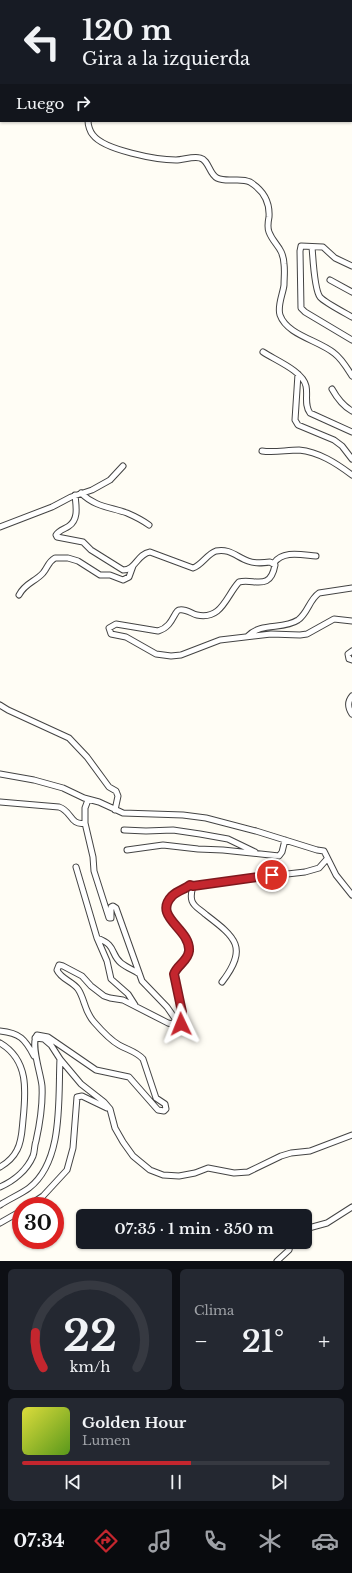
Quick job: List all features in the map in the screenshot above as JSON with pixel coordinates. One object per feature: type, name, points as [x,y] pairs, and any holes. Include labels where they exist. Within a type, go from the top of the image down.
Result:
[{"type":"street","points":[[88,122],[92,135],[102,143],[123,151],[157,158],[175,160],[200,158],[206,162],[210,172],[215,177],[220,179],[246,181],[251,183],[260,191],[267,198],[269,209],[268,231],[282,250],[284,263],[284,286],[279,313],[290,329],[333,352],[345,364],[352,376]]},
{"type":"street","points":[[352,266],[335,258],[323,247],[301,246],[301,308],[305,312],[352,340]]},
{"type":"street","points":[[312,247],[317,288],[320,297],[352,317]]},
{"type":"street","points":[[330,280],[352,292]]},
{"type":"street","points":[[263,352],[302,376],[306,386],[307,409],[310,413],[352,432]]},
{"type":"street","points":[[298,374],[295,420],[298,425],[334,440],[342,446],[352,459]]},
{"type":"street","points":[[332,390],[346,408],[352,411]]},
{"type":"street","points":[[262,451],[300,450],[326,458],[352,475]]},
{"type":"street","points":[[0,527],[52,507],[75,495],[92,490],[110,480],[123,466]]},
{"type":"street","points":[[81,493],[89,501],[95,504],[126,513],[149,525]]},
{"type":"street","points":[[75,495],[76,518],[71,524],[58,532],[56,535],[57,538],[84,542],[92,550],[123,570],[128,570],[141,556],[150,552],[193,568],[197,567],[215,552],[222,551],[231,552],[248,561],[274,563],[281,557],[292,554],[316,556]]},
{"type":"street","points":[[19,595],[22,589],[42,574],[48,563],[54,558],[64,558],[78,562],[100,575],[110,575],[124,580],[129,577],[133,566]]},
{"type":"street","points":[[274,563],[274,573],[269,579],[254,583],[239,582],[220,610],[214,613],[197,615],[184,610],[179,610],[176,612],[170,625],[158,631],[116,624],[109,628],[109,631],[111,634],[126,637],[156,654],[171,656],[181,655],[220,640],[271,634],[307,634],[334,619],[352,621]]},
{"type":"street","points":[[248,636],[253,631],[273,625],[288,624],[297,620],[303,616],[315,596],[319,593],[352,588]]},
{"type":"street","points":[[352,651],[348,654],[349,658],[352,660]]},
{"type":"street","points":[[352,696],[349,700],[348,708],[352,714]]},
{"type":"street","points":[[0,704],[8,710],[68,738],[87,757],[109,787],[116,791],[118,796],[115,810]]},
{"type":"street","points":[[0,774],[34,780],[63,788],[88,800],[99,802],[123,813],[183,815],[206,818],[324,851],[338,879],[352,895]]},
{"type":"street","points":[[88,800],[85,808],[86,823],[93,857],[94,871],[106,912],[109,918],[111,918],[112,907],[114,906],[116,908],[142,981],[174,1016],[176,1020],[172,1024]]},
{"type":"street","points":[[0,802],[59,807],[68,811],[75,822],[79,824],[86,823]]},
{"type":"street","points":[[124,830],[173,830],[200,834],[228,839],[259,853]]},
{"type":"street","points":[[127,850],[162,844],[198,850],[223,850],[279,856],[282,852],[285,840]]},
{"type":"street","points":[[0,1187],[10,1182],[21,1173],[34,1154],[42,1110],[42,1086],[34,1045],[37,1035],[44,1035],[96,1070],[129,1077],[151,1104],[158,1110],[164,1110],[166,1107],[156,1098],[143,1059],[139,1054],[118,1044],[94,1023],[86,1012],[79,990],[74,984],[59,974],[57,970],[58,966],[64,966],[82,976],[104,996],[123,1000],[176,1027],[180,1025],[182,1016],[174,974],[176,969],[186,959],[189,946],[185,935],[168,916],[167,906],[174,894],[190,885],[193,886],[305,872],[319,868],[327,859]]},
{"type":"street","points":[[76,867],[97,938],[107,961],[111,979],[128,994],[140,1009]]},
{"type":"street","points":[[193,886],[191,895],[193,903],[230,935],[235,945],[236,957],[234,965],[222,982]]},
{"type":"street","points":[[97,938],[112,947],[121,963],[139,973]]},
{"type":"street","points":[[0,1030],[16,1034],[25,1040],[38,1062]]},
{"type":"street","points":[[35,1038],[44,1040],[51,1045],[60,1059],[81,1084],[104,1102],[110,1109],[115,1128],[122,1142],[133,1156],[150,1170],[163,1175],[180,1176],[208,1168],[234,1173],[248,1172],[281,1156],[291,1153],[310,1151],[352,1135]]},
{"type":"street","points":[[0,1043],[9,1048],[21,1066],[24,1076],[25,1101],[20,1144],[9,1162],[0,1167]]},
{"type":"street","points":[[0,1205],[30,1187],[42,1174],[50,1156],[60,1110],[60,1059]]},
{"type":"street","points":[[42,1197],[67,1170],[73,1148],[77,1097],[82,1096],[110,1109]]},
{"type":"street","points":[[312,1227],[327,1223],[352,1207]]},
{"type":"street","points":[[0,1223],[12,1216]]},
{"type":"street","points":[[277,1261],[289,1249]]},
{"type":"route","points":[[181,1024],[182,1012],[174,974],[176,969],[186,959],[189,946],[185,935],[168,916],[167,906],[171,897],[192,884],[193,886],[272,875]]}]
